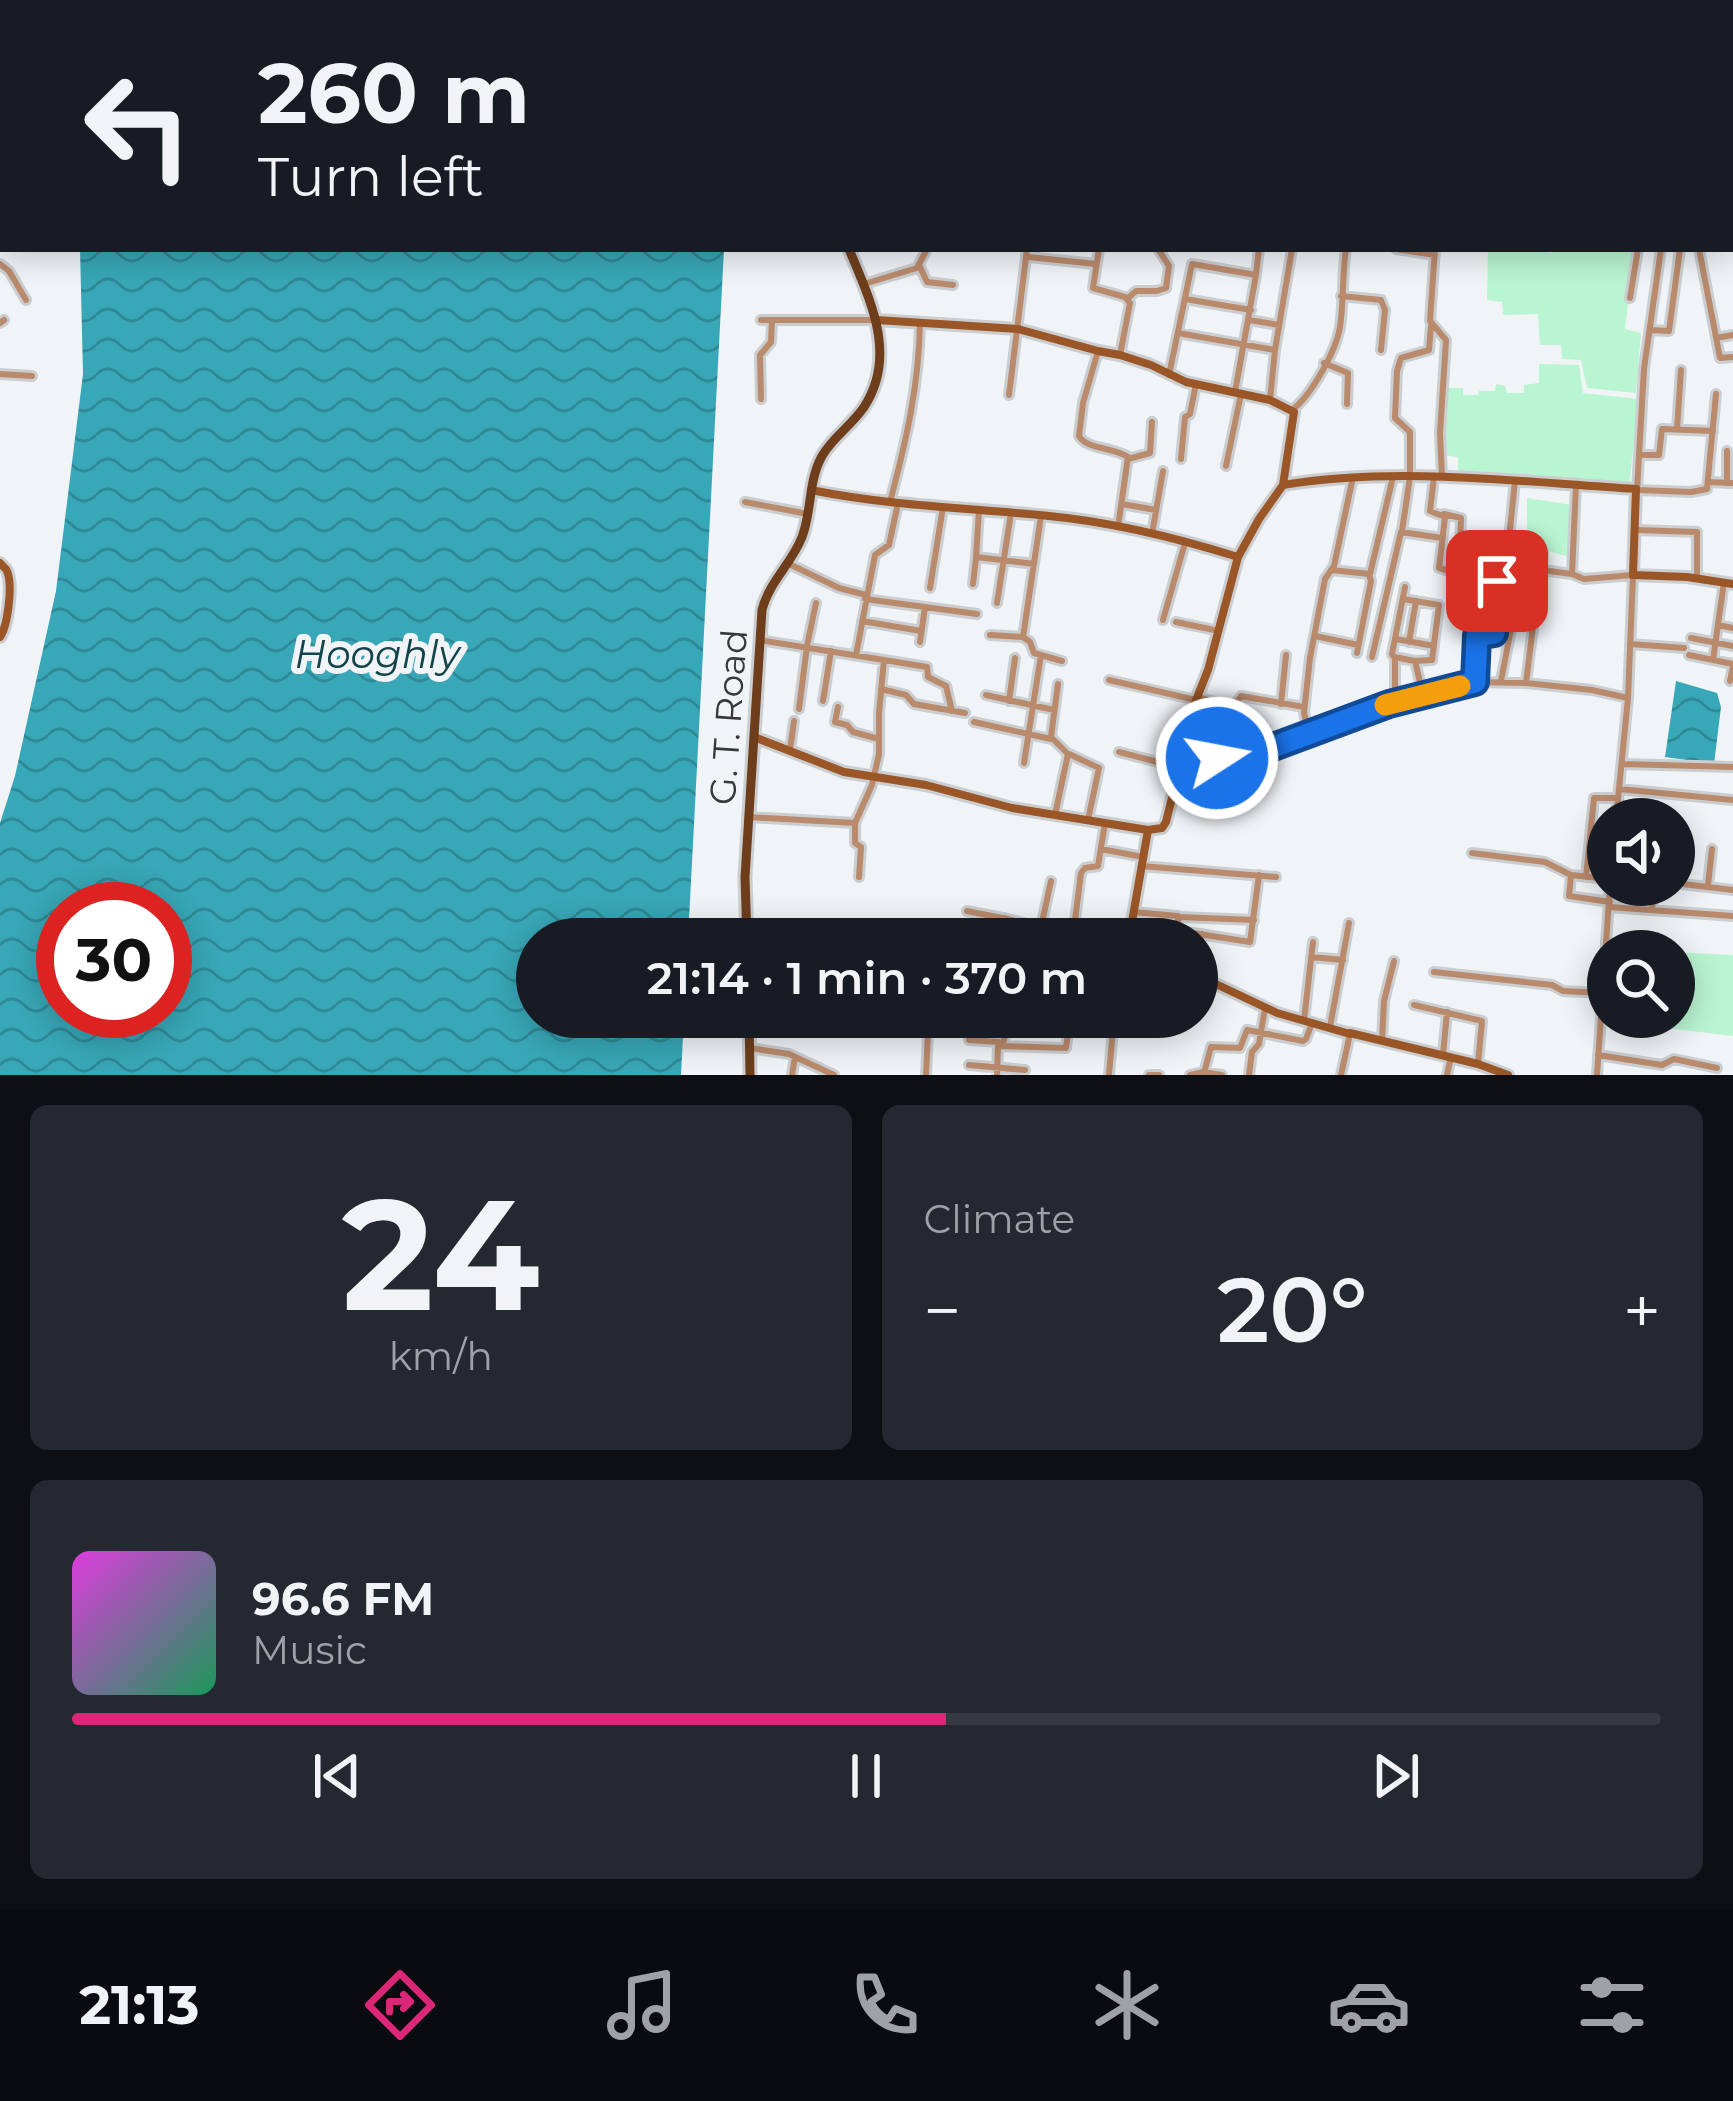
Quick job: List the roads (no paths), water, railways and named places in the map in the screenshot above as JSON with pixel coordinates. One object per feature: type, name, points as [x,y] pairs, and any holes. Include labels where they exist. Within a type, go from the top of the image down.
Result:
[{"type":"main road","name":"G. T. Road","points":[[746,918],[748,817],[765,599],[799,544],[824,452],[862,409],[877,380],[881,355],[877,320],[850,252]]},
{"type":"main road","points":[[750,1038],[750,1075]]},
{"type":"street","points":[[864,284],[907,272],[920,265],[926,252]]},
{"type":"street","points":[[1098,252],[1094,288],[1127,299]]},
{"type":"street","points":[[1127,299],[1136,291],[1166,288],[1169,266],[1160,252]]},
{"type":"street","points":[[1169,375],[1194,252]]},
{"type":"street","points":[[1226,466],[1259,252]]},
{"type":"street","points":[[1270,400],[1291,252]]},
{"type":"street","points":[[1292,410],[1310,394],[1338,335],[1346,252]]},
{"type":"street","points":[[1372,657],[1410,477],[1410,431],[1394,418],[1396,371],[1401,358],[1429,350],[1435,252]]},
{"type":"street","points":[[1630,298],[1638,252]]},
{"type":"street","points":[[1618,798],[1628,698],[1644,369],[1661,252]]},
{"type":"street","points":[[1650,330],[1669,332],[1680,252]]},
{"type":"street","points":[[1699,252],[1720,358],[1733,357]]},
{"type":"street","points":[[1009,395],[1027,253],[1096,264]]},
{"type":"street","points":[[0,264],[26,300]]},
{"type":"street","points":[[1192,264],[1256,275]]},
{"type":"street","points":[[920,265],[928,282],[953,285]]},
{"type":"street","points":[[1341,296],[1381,300],[1385,310],[1381,350]]},
{"type":"street","points":[[1120,355],[1130,307],[1127,299]]},
{"type":"street","points":[[1185,299],[1279,325]]},
{"type":"street","points":[[761,320],[877,320],[1018,329],[1120,355],[1196,384],[1270,400],[1292,410]]},
{"type":"street","points":[[760,399],[760,355],[771,342],[772,320]]},
{"type":"street","points":[[856,655],[875,555],[889,545],[920,364],[920,323]]},
{"type":"street","points":[[1432,326],[1446,340],[1438,477],[1430,511],[1461,518],[1459,574]]},
{"type":"street","points":[[1178,333],[1275,350]]},
{"type":"street","points":[[1716,338],[1733,335]]},
{"type":"street","points":[[1098,352],[1079,436],[1082,442],[1120,452],[1128,459]]},
{"type":"street","points":[[1324,363],[1348,373],[1347,404]]},
{"type":"street","points":[[1677,430],[1681,370]]},
{"type":"street","points":[[0,374],[32,376]]},
{"type":"street","points":[[1181,459],[1185,416],[1190,414],[1196,384]]},
{"type":"street","points":[[1283,485],[1353,477],[1438,477],[1705,490],[1716,394]]},
{"type":"street","points":[[753,736],[836,770],[926,785],[1012,808],[1157,830],[1166,822],[1238,557],[1283,485],[1292,410]]},
{"type":"street","points":[[1128,459],[1150,453],[1152,422]]},
{"type":"street","points":[[1639,455],[1659,455],[1661,430],[1713,431]]},
{"type":"street","points":[[1708,482],[1730,483],[1730,451],[1711,450]]},
{"type":"street","points":[[1118,527],[1128,459]]},
{"type":"street","points":[[1152,534],[1163,471]]},
{"type":"street","points":[[1308,734],[1304,707],[1315,636],[1353,477]]},
{"type":"street","points":[[1315,636],[1358,650],[1369,575],[1394,477]]},
{"type":"street","points":[[1477,636],[1494,633],[1496,577],[1507,558],[1515,481]]},
{"type":"street","points":[[1572,574],[1576,485]]},
{"type":"street","points":[[811,490],[1118,527],[1238,557]]},
{"type":"street","points":[[745,502],[808,514]]},
{"type":"street","points":[[1121,504],[1156,510]]},
{"type":"street","points":[[930,588],[943,507]]},
{"type":"street","points":[[973,584],[979,510]]},
{"type":"street","points":[[997,603],[1011,513]]},
{"type":"street","points":[[1443,514],[1439,568],[1496,577]]},
{"type":"street","points":[[1023,637],[1041,516]]},
{"type":"street","points":[[1636,530],[1697,532],[1697,579]]},
{"type":"street","points":[[1402,531],[1442,538]]},
{"type":"street","points":[[1163,620],[1185,543]]},
{"type":"street","points":[[1526,683],[1543,552]]},
{"type":"street","points":[[976,556],[1034,564]]},
{"type":"street","points":[[0,563],[8,572],[6,628],[0,637]]},
{"type":"street","points":[[787,563],[866,597],[977,614]]},
{"type":"street","points":[[1331,570],[1369,575]]},
{"type":"street","points":[[1542,570],[1584,579],[1633,574],[1728,583],[1713,660]]},
{"type":"street","points":[[1475,682],[1478,576]]},
{"type":"street","points":[[1395,702],[1392,654],[1406,586]]},
{"type":"street","points":[[1395,657],[1432,660],[1434,646],[1439,605],[1403,599]]},
{"type":"street","points":[[1409,641],[1416,601]]},
{"type":"street","points":[[799,709],[816,603]]},
{"type":"street","points":[[1501,681],[1516,603]]},
{"type":"street","points":[[920,642],[925,607]]},
{"type":"street","points":[[862,621],[921,631]]},
{"type":"street","points":[[1176,622],[1220,631]]},
{"type":"street","points":[[1718,625],[1733,628]]},
{"type":"street","points":[[990,634],[1023,637],[1034,653],[1062,661]]},
{"type":"street","points":[[1691,638],[1733,646]]},
{"type":"street","points":[[1394,639],[1434,646]]},
{"type":"street","points":[[759,640],[926,667],[928,677],[946,686],[952,711]]},
{"type":"street","points":[[1630,644],[1687,651],[1733,665],[1730,681]]},
{"type":"street","points":[[823,700],[831,650]]},
{"type":"street","points":[[1024,764],[1041,655]]},
{"type":"street","points":[[1281,704],[1286,656]]},
{"type":"street","points":[[1009,701],[1015,658]]},
{"type":"street","points":[[859,877],[861,846],[855,844],[855,823],[874,776],[884,660]]},
{"type":"street","points":[[1415,661],[1423,695]]},
{"type":"street","points":[[1109,680],[1233,707],[1240,696],[1304,707]]},
{"type":"street","points":[[1119,752],[1182,765],[1262,751],[1395,702],[1475,682],[1526,683],[1628,698]]},
{"type":"street","points":[[1051,739],[1058,684]]},
{"type":"street","points":[[880,689],[907,695],[914,704],[965,713]]},
{"type":"street","points":[[986,695],[1054,710]]},
{"type":"street","points":[[838,706],[835,722],[879,739]]},
{"type":"street","points":[[790,750],[794,721]]},
{"type":"street","points":[[974,722],[1051,739],[1068,754],[1099,768],[1088,820]]},
{"type":"street","points":[[1054,815],[1068,754]]},
{"type":"street","points":[[1621,764],[1733,767]]},
{"type":"street","points":[[1472,853],[1545,862],[1586,877],[1594,798],[1618,793],[1733,800]]},
{"type":"street","points":[[748,817],[855,823]]},
{"type":"street","points":[[1079,918],[1082,870],[1098,866],[1105,823]]},
{"type":"street","points":[[1132,918],[1148,830]]},
{"type":"street","points":[[1101,849],[1142,862],[1276,877]]},
{"type":"street","points":[[1708,885],[1712,849]]},
{"type":"street","points":[[1218,937],[1250,942],[1259,875]]},
{"type":"street","points":[[1571,875],[1569,896],[1587,900]]},
{"type":"street","points":[[1043,918],[1051,881]]},
{"type":"street","points":[[1695,885],[1733,890]]},
{"type":"street","points":[[1623,906],[1733,916]]},
{"type":"street","points":[[1652,906],[1652,910]]},
{"type":"street","points":[[968,911],[1002,918]]},
{"type":"street","points":[[1133,912],[1254,920]]},
{"type":"street","points":[[1330,1027],[1349,923]]},
{"type":"street","points":[[1204,1072],[1211,1047],[1240,1049],[1247,1030],[1306,1040],[1313,942]]},
{"type":"street","points":[[1311,957],[1343,960]]},
{"type":"street","points":[[1382,1041],[1384,1001],[1394,962]]},
{"type":"street","points":[[1435,972],[1587,992]]},
{"type":"street","points":[[1218,985],[1308,1022],[1508,1075]]},
{"type":"street","points":[[1414,1005],[1483,1022],[1478,1064]]},
{"type":"street","points":[[1250,1075],[1265,1008]]},
{"type":"street","points":[[1447,1075],[1448,1012]]},
{"type":"street","points":[[1341,1075],[1350,1033]]},
{"type":"street","points":[[926,1075],[928,1038]]},
{"type":"street","points":[[969,1038],[1000,1045],[1066,1048],[1067,1038]]},
{"type":"street","points":[[997,1071],[1002,1038]]},
{"type":"street","points":[[1109,1075],[1112,1038]]},
{"type":"street","points":[[1597,1075],[1599,1038]]},
{"type":"street","points":[[750,1048],[795,1057],[834,1075]]},
{"type":"street","points":[[1598,1055],[1662,1065],[1674,1059],[1717,1067]]},
{"type":"street","points":[[792,1075],[795,1057]]},
{"type":"street","points":[[969,1065],[1025,1070]]},
{"type":"street","points":[[1149,1075],[1159,1075]]},
{"type":"street","points":[[1190,1075],[1222,1075]]},
{"type":"water","name":"Hooghly","points":[[80,252],[724,252],[689,918],[516,918],[516,1038],[683,1038],[681,1075],[0,1075],[0,823],[56,591],[83,374]]},
{"type":"water","points":[[1676,681],[1717,693],[1721,707],[1714,764],[1665,757]]}]
